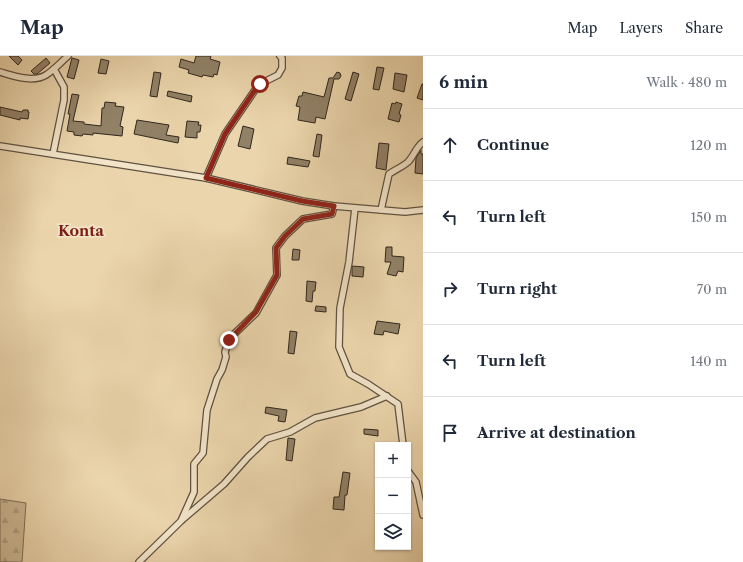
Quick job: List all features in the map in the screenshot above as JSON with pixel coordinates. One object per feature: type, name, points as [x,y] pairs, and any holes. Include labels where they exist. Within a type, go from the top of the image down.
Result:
[{"type":"street","points":[[0,72],[14,77],[35,78],[47,75],[68,56]]},
{"type":"street","points":[[206,178],[225,134],[255,90],[260,84],[278,75],[282,68],[282,58],[280,56]]},
{"type":"street","points":[[53,154],[64,100],[64,87],[54,69]]},
{"type":"street","points":[[381,210],[389,174],[407,163],[413,156],[416,149],[423,142]]},
{"type":"street","points":[[0,146],[206,178],[302,201],[334,206],[405,212],[423,210]]},
{"type":"street","points":[[181,521],[194,492],[194,464],[202,453],[207,410],[217,379],[222,370],[226,357],[224,352],[229,340],[256,312],[277,275],[276,248],[285,236],[303,219],[332,214],[334,206]]},
{"type":"street","points":[[355,208],[349,262],[340,308],[339,347],[350,374],[398,404],[403,442]]},
{"type":"street","points":[[139,562],[181,521],[224,484],[248,456],[267,439],[290,432],[315,418],[361,407],[387,396]]},
{"type":"street","points":[[411,474],[416,482],[423,515]]},
{"type":"green space","points":[[0,499],[26,503],[22,562],[0,562]]},
{"type":"building","points":[[9,56],[18,56],[22,60],[18,65]]},
{"type":"building","points":[[196,56],[211,56],[210,59],[220,62],[217,75],[214,74],[213,77],[203,75],[202,77],[188,73],[189,70],[179,67],[181,59],[194,63]]},
{"type":"building","points":[[46,58],[50,63],[37,74],[34,74],[31,71]]},
{"type":"building","points":[[72,58],[79,60],[74,79],[67,77]]},
{"type":"building","points":[[101,59],[109,61],[106,74],[98,73]]},
{"type":"building","points":[[377,67],[384,68],[379,90],[373,89]]},
{"type":"building","points":[[154,72],[161,73],[157,97],[150,96]]},
{"type":"building","points":[[337,72],[340,73],[341,76],[339,79],[334,79],[325,119],[316,117],[315,123],[298,120],[300,107],[296,106],[299,96],[302,96],[303,92],[324,97],[329,78],[333,78]]},
{"type":"building","points":[[353,72],[359,74],[351,101],[345,99]]},
{"type":"building","points":[[395,73],[407,75],[404,92],[393,89]]},
{"type":"building","points":[[423,84],[423,100],[417,98]]},
{"type":"building","points":[[168,91],[192,96],[191,102],[167,96]]},
{"type":"building","points":[[72,94],[79,95],[73,121],[84,122],[84,124],[101,126],[102,108],[104,108],[105,102],[116,103],[115,106],[124,107],[120,126],[123,127],[122,136],[93,133],[93,135],[83,134],[82,136],[74,135],[74,132],[67,131],[70,114],[68,114]]},
{"type":"building","points":[[396,102],[402,104],[399,114],[401,115],[399,122],[388,119],[392,103],[395,104]]},
{"type":"building","points":[[0,107],[22,112],[23,110],[28,110],[28,119],[20,118],[20,120],[0,115]]},
{"type":"building","points":[[137,120],[169,125],[166,135],[179,137],[178,143],[134,134]]},
{"type":"building","points":[[187,121],[199,122],[198,125],[201,125],[200,132],[197,132],[197,138],[185,137]]},
{"type":"building","points":[[243,126],[254,129],[250,149],[238,146]]},
{"type":"building","points":[[317,134],[322,135],[319,157],[313,156]]},
{"type":"building","points":[[379,143],[389,144],[386,170],[376,168]]},
{"type":"building","points":[[421,150],[421,154],[423,154],[423,174],[415,173],[416,158]]},
{"type":"building","points":[[288,157],[310,161],[308,167],[287,164]]},
{"type":"building","points":[[386,247],[392,247],[392,256],[404,257],[403,272],[398,271],[396,276],[387,274],[391,262],[385,262]]},
{"type":"building","points":[[293,249],[300,250],[299,260],[292,260]]},
{"type":"building","points":[[352,266],[364,267],[363,277],[352,276]]},
{"type":"building","points":[[307,281],[316,282],[312,302],[306,301]]},
{"type":"building","points":[[316,306],[326,307],[326,312],[315,311]]},
{"type":"building","points":[[377,321],[400,324],[398,334],[384,331],[383,335],[374,334]]},
{"type":"building","points":[[290,331],[297,332],[294,354],[288,353]]},
{"type":"building","points":[[266,407],[287,410],[285,422],[278,421],[279,416],[265,413]]},
{"type":"building","points":[[364,429],[378,430],[378,436],[364,434]]},
{"type":"building","points":[[288,438],[295,439],[292,461],[286,460]]},
{"type":"building","points":[[343,472],[350,473],[347,495],[345,495],[344,510],[333,509],[334,497],[339,497]]},
{"type":"district","name":"Konta","points":[[81,230]]},
{"type":"route","points":[[229,340],[256,312],[277,275],[276,248],[285,236],[303,219],[332,214],[334,206],[302,201],[206,178],[225,134],[260,84]]}]
